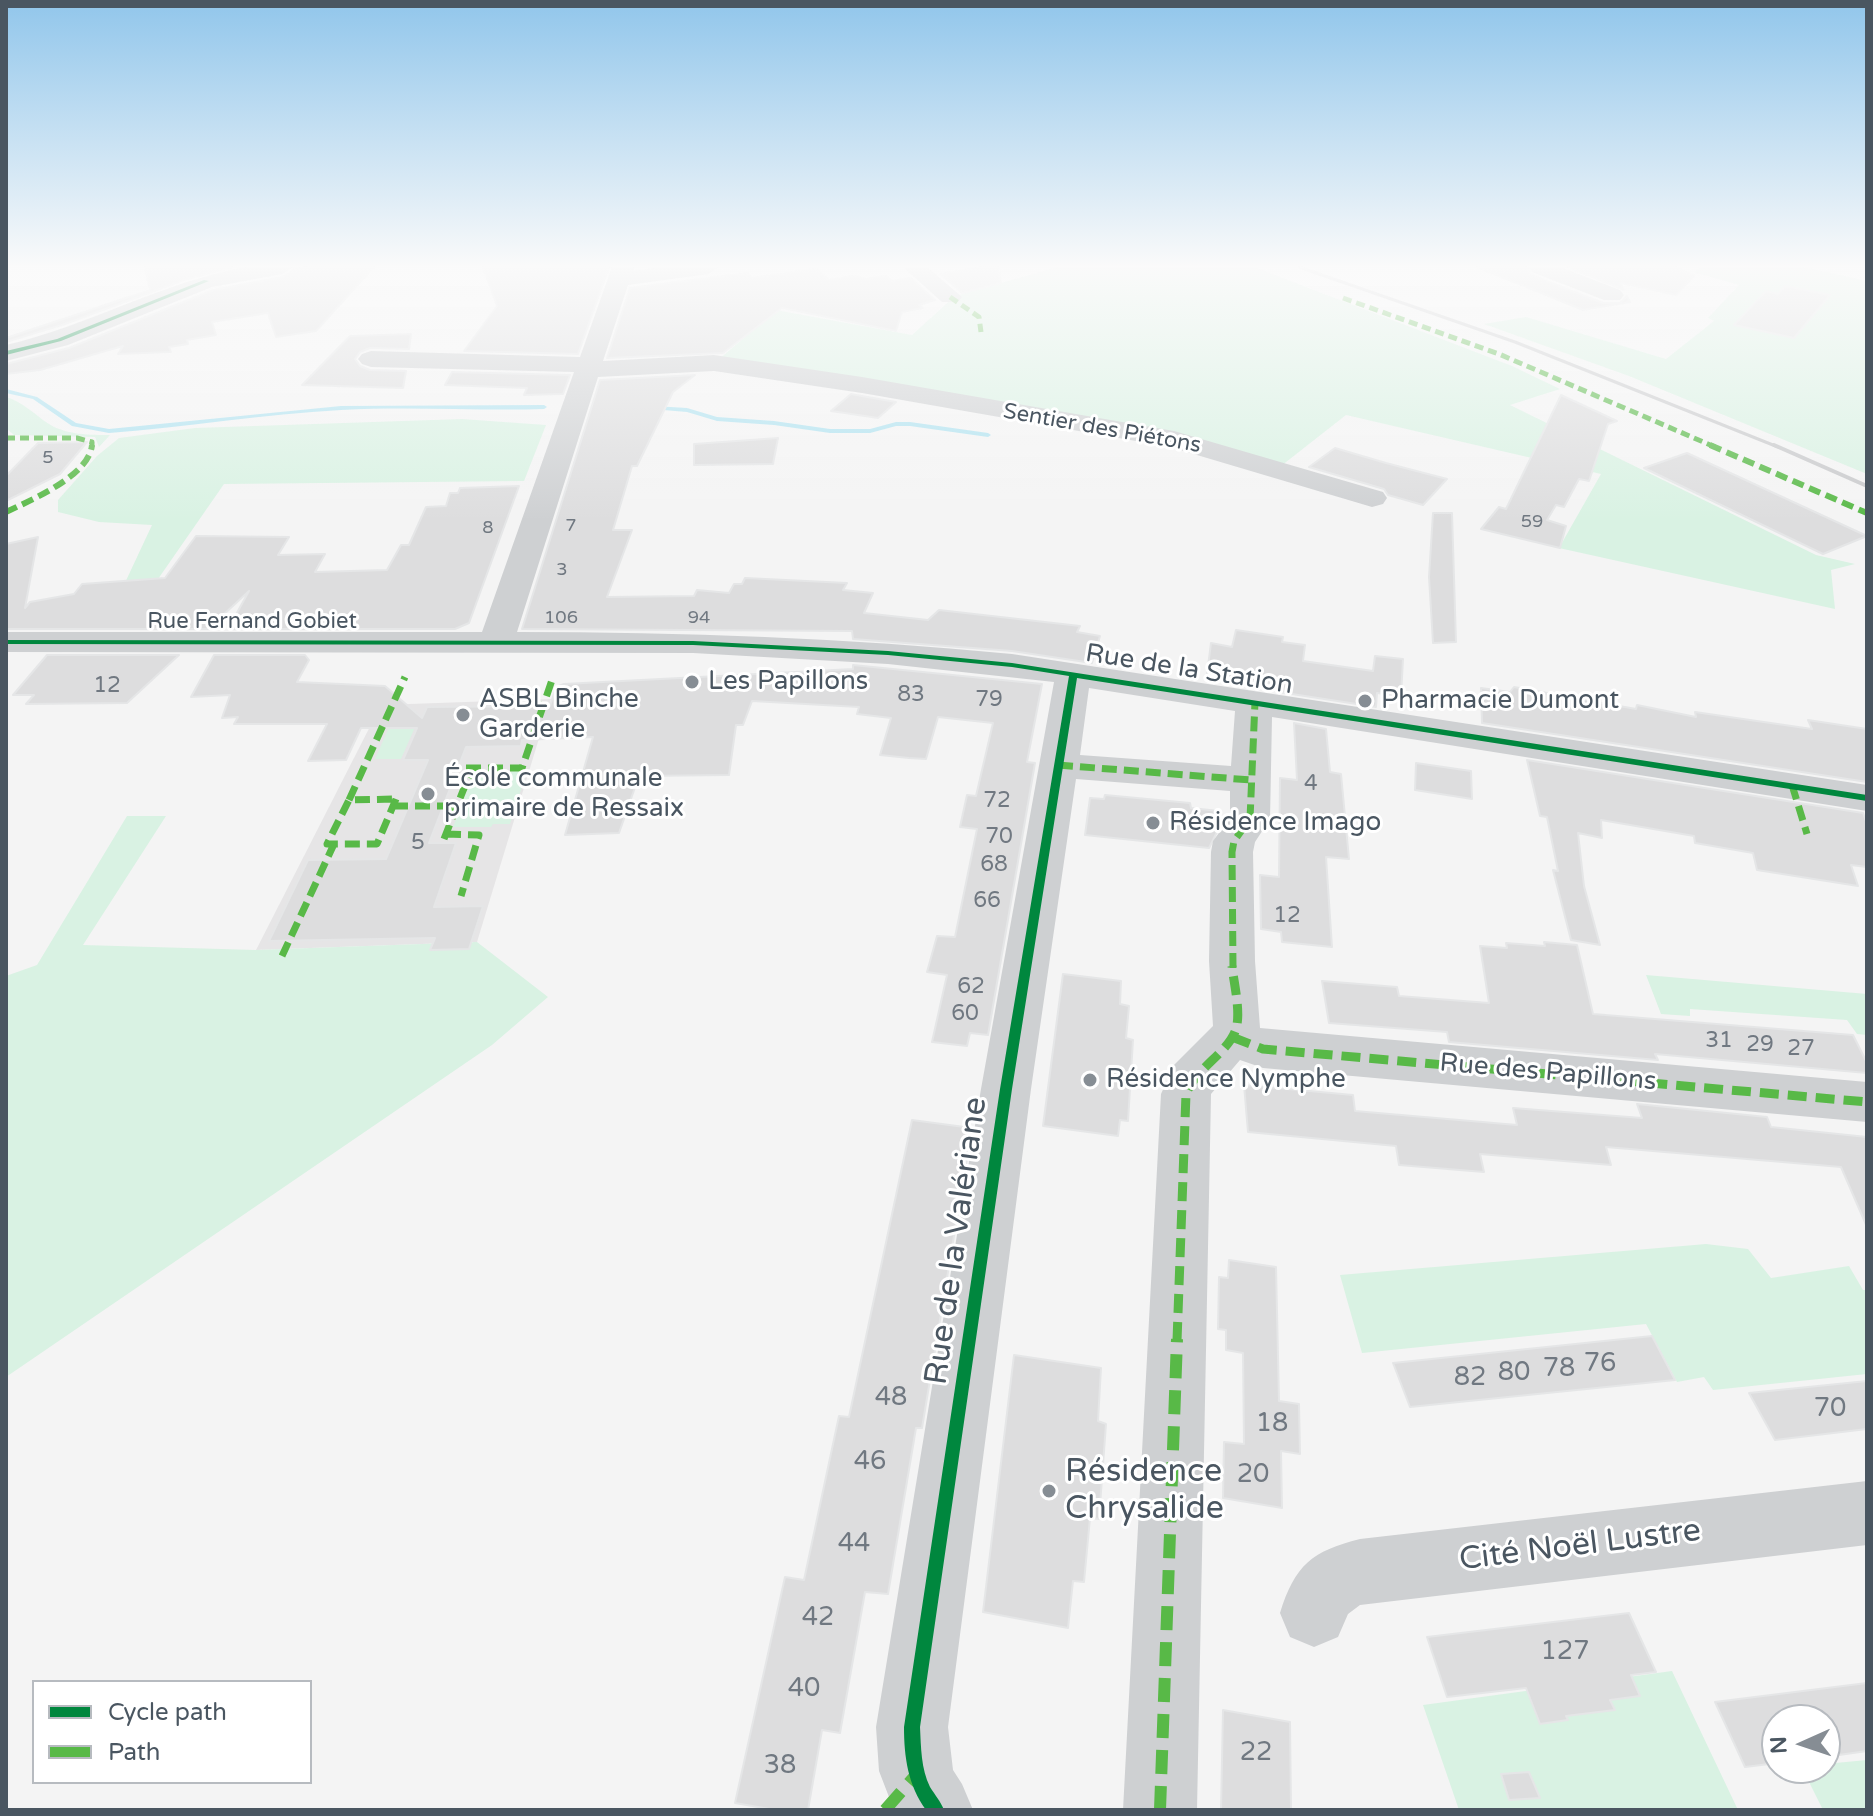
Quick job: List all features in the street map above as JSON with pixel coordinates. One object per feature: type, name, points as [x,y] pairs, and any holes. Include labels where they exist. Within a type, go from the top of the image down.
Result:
[{"type":"street","points":[[498,642],[594,352]]},
{"type":"street","name":"Sentier des Piétons","points":[[371,359],[588,368],[714,363],[862,385],[1174,439],[1372,498]]},
{"type":"street","name":"Rue Fernand Gobiet","points":[[6,642],[498,642]]},
{"type":"street","name":"Rue de la Station","points":[[498,642],[693,643],[919,656],[1255,702],[1867,798]]},
{"type":"street","name":"Rue de la Valériane","points":[[936,1810],[915,1776],[912,1727],[1006,1089],[1073,675]]},
{"type":"street","points":[[1160,1810],[1186,1094],[1192,1079],[1232,1037],[1237,1027],[1232,961],[1232,852],[1234,841],[1250,819],[1255,702]]},
{"type":"street","points":[[1058,765],[1251,780]]},
{"type":"street","name":"Rue des Papillons","points":[[1232,1037],[1263,1049],[1867,1102]]},
{"type":"street","name":"Cité Noël Lustre","points":[[1314,1613],[1318,1595],[1330,1584],[1342,1576],[1360,1572],[1867,1513]]},
{"type":"shaded area","name":"École communale primaire de Ressaix","points":[[551,699],[477,942],[256,950],[381,705]]},
{"type":"green space","points":[[728,352],[1475,352],[1560,389],[1510,405],[1816,555],[1855,564],[1831,570],[1835,609],[1559,548],[1601,474],[1346,415],[1281,466],[717,361]]},
{"type":"green space","points":[[1561,352],[1642,352],[1666,359],[1675,352],[1867,352],[1867,474],[1629,376]]},
{"type":"green space","points":[[6,397],[63,430],[110,435],[99,447],[95,437],[14,435],[6,428]]},
{"type":"green space","points":[[462,419],[546,425],[524,481],[224,484],[124,628],[123,587],[152,525],[99,522],[58,512],[58,500],[97,456],[119,438],[195,428]]},
{"type":"green space","points":[[390,725],[416,725],[401,759],[375,759]]},
{"type":"green space","points":[[527,771],[510,824],[453,827],[474,773]]},
{"type":"green space","points":[[127,816],[166,816],[83,945],[256,950],[477,942],[548,997],[492,1045],[6,1377],[6,976],[37,965]]},
{"type":"green space","points":[[1646,975],[1867,994],[1867,1035],[1857,1034],[1847,1020],[1690,1009],[1690,1016],[1661,1014]]},
{"type":"green space","points":[[1706,1244],[1748,1249],[1771,1278],[1849,1266],[1863,1290],[1867,1290],[1867,1374],[1713,1390],[1704,1377],[1677,1382],[1646,1324],[1362,1353],[1340,1275]]},
{"type":"green space","points":[[1672,1671],[1738,1810],[1459,1810],[1423,1705]]},
{"type":"green space","points":[[1867,1760],[1867,1810],[1823,1810],[1810,1784],[1841,1784],[1841,1762]]},
{"type":"building","points":[[54,352],[103,352],[40,370],[6,374],[6,364]]},
{"type":"building","points":[[119,352],[171,352],[118,354]]},
{"type":"building","points":[[335,352],[361,352],[355,359],[360,366],[370,370],[406,371],[403,388],[302,385]]},
{"type":"building","points":[[492,352],[579,352],[578,354]]},
{"type":"building","points":[[609,352],[725,352],[723,353],[607,358]]},
{"type":"building","points":[[452,372],[570,375],[563,394],[524,395],[527,388],[445,385]]},
{"type":"building","points":[[695,375],[673,392],[637,466],[632,466],[613,530],[632,530],[607,597],[694,596],[697,590],[729,593],[734,584],[742,584],[745,578],[847,583],[843,590],[873,593],[864,613],[928,620],[939,610],[1080,626],[1077,632],[1100,636],[1092,663],[1012,651],[853,639],[852,631],[522,629],[600,380]]},
{"type":"building","points":[[851,394],[896,402],[878,418],[831,411]]},
{"type":"building","points":[[1561,395],[1617,421],[1608,424],[1589,481],[1579,479],[1564,507],[1556,505],[1547,520],[1566,526],[1560,548],[1481,529],[1499,507],[1506,509]]},
{"type":"building","points":[[778,438],[773,464],[694,465],[694,444]]},
{"type":"building","points":[[87,442],[60,474],[6,501],[6,476],[38,443]]},
{"type":"building","points":[[1335,448],[1447,479],[1423,505],[1388,495],[1384,489],[1309,467]]},
{"type":"building","points":[[1687,453],[1867,536],[1823,554],[1644,468]]},
{"type":"building","points":[[519,486],[469,623],[455,629],[228,629],[249,591],[208,629],[6,629],[6,544],[38,537],[25,608],[30,602],[74,594],[82,584],[165,578],[196,536],[289,537],[278,555],[325,554],[315,572],[387,570],[401,545],[409,545],[426,507],[446,506],[450,493],[458,493],[460,488]]},
{"type":"building","points":[[1433,513],[1452,513],[1456,642],[1433,643],[1429,577]]},
{"type":"building","points":[[1236,630],[1283,637],[1282,642],[1305,645],[1303,661],[1373,671],[1375,656],[1403,659],[1401,696],[1377,693],[1376,707],[1279,692],[1280,685],[1207,674],[1211,643],[1232,647]]},
{"type":"building","points":[[47,655],[179,655],[127,703],[26,704],[34,695],[13,695]]},
{"type":"building","points":[[214,655],[305,655],[309,660],[297,682],[385,686],[422,718],[427,707],[550,706],[556,687],[564,684],[853,669],[853,665],[1042,684],[1027,762],[1035,763],[988,1035],[970,1033],[967,1046],[932,1042],[947,975],[927,972],[937,936],[955,937],[977,829],[960,827],[967,795],[976,796],[993,723],[938,717],[926,759],[909,758],[880,755],[891,718],[857,714],[859,707],[752,701],[743,725],[736,725],[729,775],[639,776],[619,833],[565,835],[593,737],[522,740],[521,746],[466,747],[429,843],[456,843],[434,907],[483,906],[469,949],[430,950],[435,938],[269,941],[308,860],[386,859],[428,760],[403,760],[417,728],[361,728],[346,760],[308,761],[327,724],[234,724],[238,717],[222,718],[230,695],[191,697]]},
{"type":"building","points":[[1514,687],[1696,717],[1695,712],[1812,729],[1808,720],[1867,729],[1867,782],[1482,723],[1481,688],[1510,692]]},
{"type":"building","points":[[1294,723],[1326,729],[1330,772],[1341,774],[1349,859],[1326,857],[1332,947],[1282,942],[1281,932],[1261,929],[1260,875],[1279,877],[1280,778],[1297,780]]},
{"type":"building","points":[[1527,760],[1863,813],[1867,824],[1867,867],[1851,865],[1858,886],[1757,870],[1753,853],[1695,843],[1694,836],[1601,820],[1602,838],[1578,833],[1584,886],[1600,945],[1571,940],[1553,870],[1558,871],[1547,817],[1540,816]]},
{"type":"building","points":[[1416,763],[1471,771],[1472,799],[1415,790]]},
{"type":"building","name":"Résidence Imago","points":[[1105,795],[1190,803],[1191,808],[1219,811],[1219,828],[1209,848],[1085,835],[1090,798],[1104,799]]},
{"type":"building","points":[[1544,942],[1577,945],[1593,1014],[1853,1035],[1867,1063],[1867,1073],[1655,1054],[1658,1060],[1449,1042],[1447,1032],[1329,1023],[1322,981],[1397,987],[1399,996],[1489,1003],[1480,946],[1507,948],[1506,943],[1545,946]]},
{"type":"building","name":"Résidence Nymphe","points":[[1063,974],[1121,981],[1120,1004],[1129,1006],[1126,1038],[1133,1040],[1128,1121],[1120,1120],[1118,1136],[1043,1126]]},
{"type":"building","points":[[1244,1085],[1353,1095],[1355,1111],[1517,1125],[1513,1108],[1642,1118],[1637,1104],[1767,1117],[1771,1127],[1867,1137],[1867,1227],[1841,1167],[1606,1147],[1611,1165],[1480,1154],[1484,1172],[1399,1165],[1396,1146],[1248,1132]]},
{"type":"building","points":[[912,1120],[972,1128],[922,1428],[916,1428],[888,1594],[865,1592],[840,1733],[822,1730],[808,1810],[775,1810],[735,1803],[785,1577],[804,1580],[839,1416],[849,1417]]},
{"type":"building","points":[[1229,1260],[1276,1267],[1279,1401],[1299,1404],[1300,1454],[1281,1451],[1282,1508],[1223,1498],[1224,1442],[1244,1444],[1243,1353],[1226,1350],[1226,1330],[1218,1329],[1219,1277],[1228,1278]]},
{"type":"building","points":[[1652,1336],[1675,1380],[1410,1407],[1393,1363]]},
{"type":"building","name":"Résidence Chrysalide","points":[[1014,1355],[1101,1368],[1098,1421],[1106,1424],[1099,1519],[1090,1518],[1084,1582],[1073,1581],[1068,1628],[983,1612]]},
{"type":"building","points":[[1867,1381],[1867,1429],[1775,1440],[1749,1393]]},
{"type":"building","points":[[1629,1613],[1656,1672],[1631,1675],[1640,1696],[1610,1700],[1615,1710],[1566,1716],[1568,1720],[1540,1724],[1526,1688],[1447,1697],[1427,1637]]},
{"type":"building","points":[[1867,1683],[1867,1751],[1841,1755],[1841,1704],[1761,1704],[1761,1765],[1745,1767],[1715,1702]]},
{"type":"building","points":[[1223,1710],[1290,1722],[1291,1810],[1221,1810]]},
{"type":"building","points":[[1529,1772],[1540,1798],[1509,1800],[1501,1774]]},
{"type":"waterway","points":[[6,391],[35,398],[74,425],[109,431],[341,408],[544,407]]},
{"type":"waterway","points":[[654,408],[687,410],[717,419],[830,431],[870,431],[896,424],[910,424],[988,435]]},
{"type":"railway","points":[[1539,352],[1778,447]]},
{"type":"railway","points":[[1774,445],[1867,486]]},
{"type":"marked path","points":[[1493,352],[1867,513]]},
{"type":"marked path","points":[[6,438],[77,438],[92,442],[91,453],[60,486],[6,512]]},
{"type":"marked path","points":[[349,800],[327,844],[377,844],[396,799],[349,800],[405,677]]},
{"type":"marked path","points":[[466,768],[522,768],[553,677]]},
{"type":"marked path","points":[[1160,1810],[1186,1094],[1192,1079],[1232,1037],[1237,1027],[1232,961],[1232,852],[1234,841],[1250,819],[1255,702]]},
{"type":"marked path","points":[[1058,765],[1251,780]]},
{"type":"marked path","points":[[444,839],[472,768]]},
{"type":"marked path","points":[[1792,785],[1807,834]]},
{"type":"marked path","points":[[393,806],[457,806]]},
{"type":"marked path","points":[[446,834],[479,835],[461,896]]},
{"type":"marked path","points":[[282,956],[334,844]]},
{"type":"marked path","points":[[1232,1037],[1263,1049],[1867,1102]]},
{"type":"marked path","points":[[885,1810],[915,1776]]},
{"type":"cycle path","points":[[6,353],[11,352]]},
{"type":"cycle path","points":[[6,642],[693,643],[888,653],[1012,665],[1867,798]]},
{"type":"cycle path","points":[[936,1810],[923,1791],[916,1771],[912,1727],[1006,1089],[1073,675]]},
{"type":"place","name":"Les Papillons","points":[[692,682]]},
{"type":"place","name":"Pharmacie Dumont","points":[[1365,701]]},
{"type":"place","name":"ASBL Binche Garderie","points":[[463,715]]},
{"type":"place","name":"École communale primaire de Ressaix","points":[[428,794]]},
{"type":"place","name":"Résidence Imago","points":[[1153,823]]},
{"type":"place","name":"Résidence Nymphe","points":[[1090,1080]]},
{"type":"place","name":"Résidence Chrysalide","points":[[1049,1491]]}]
